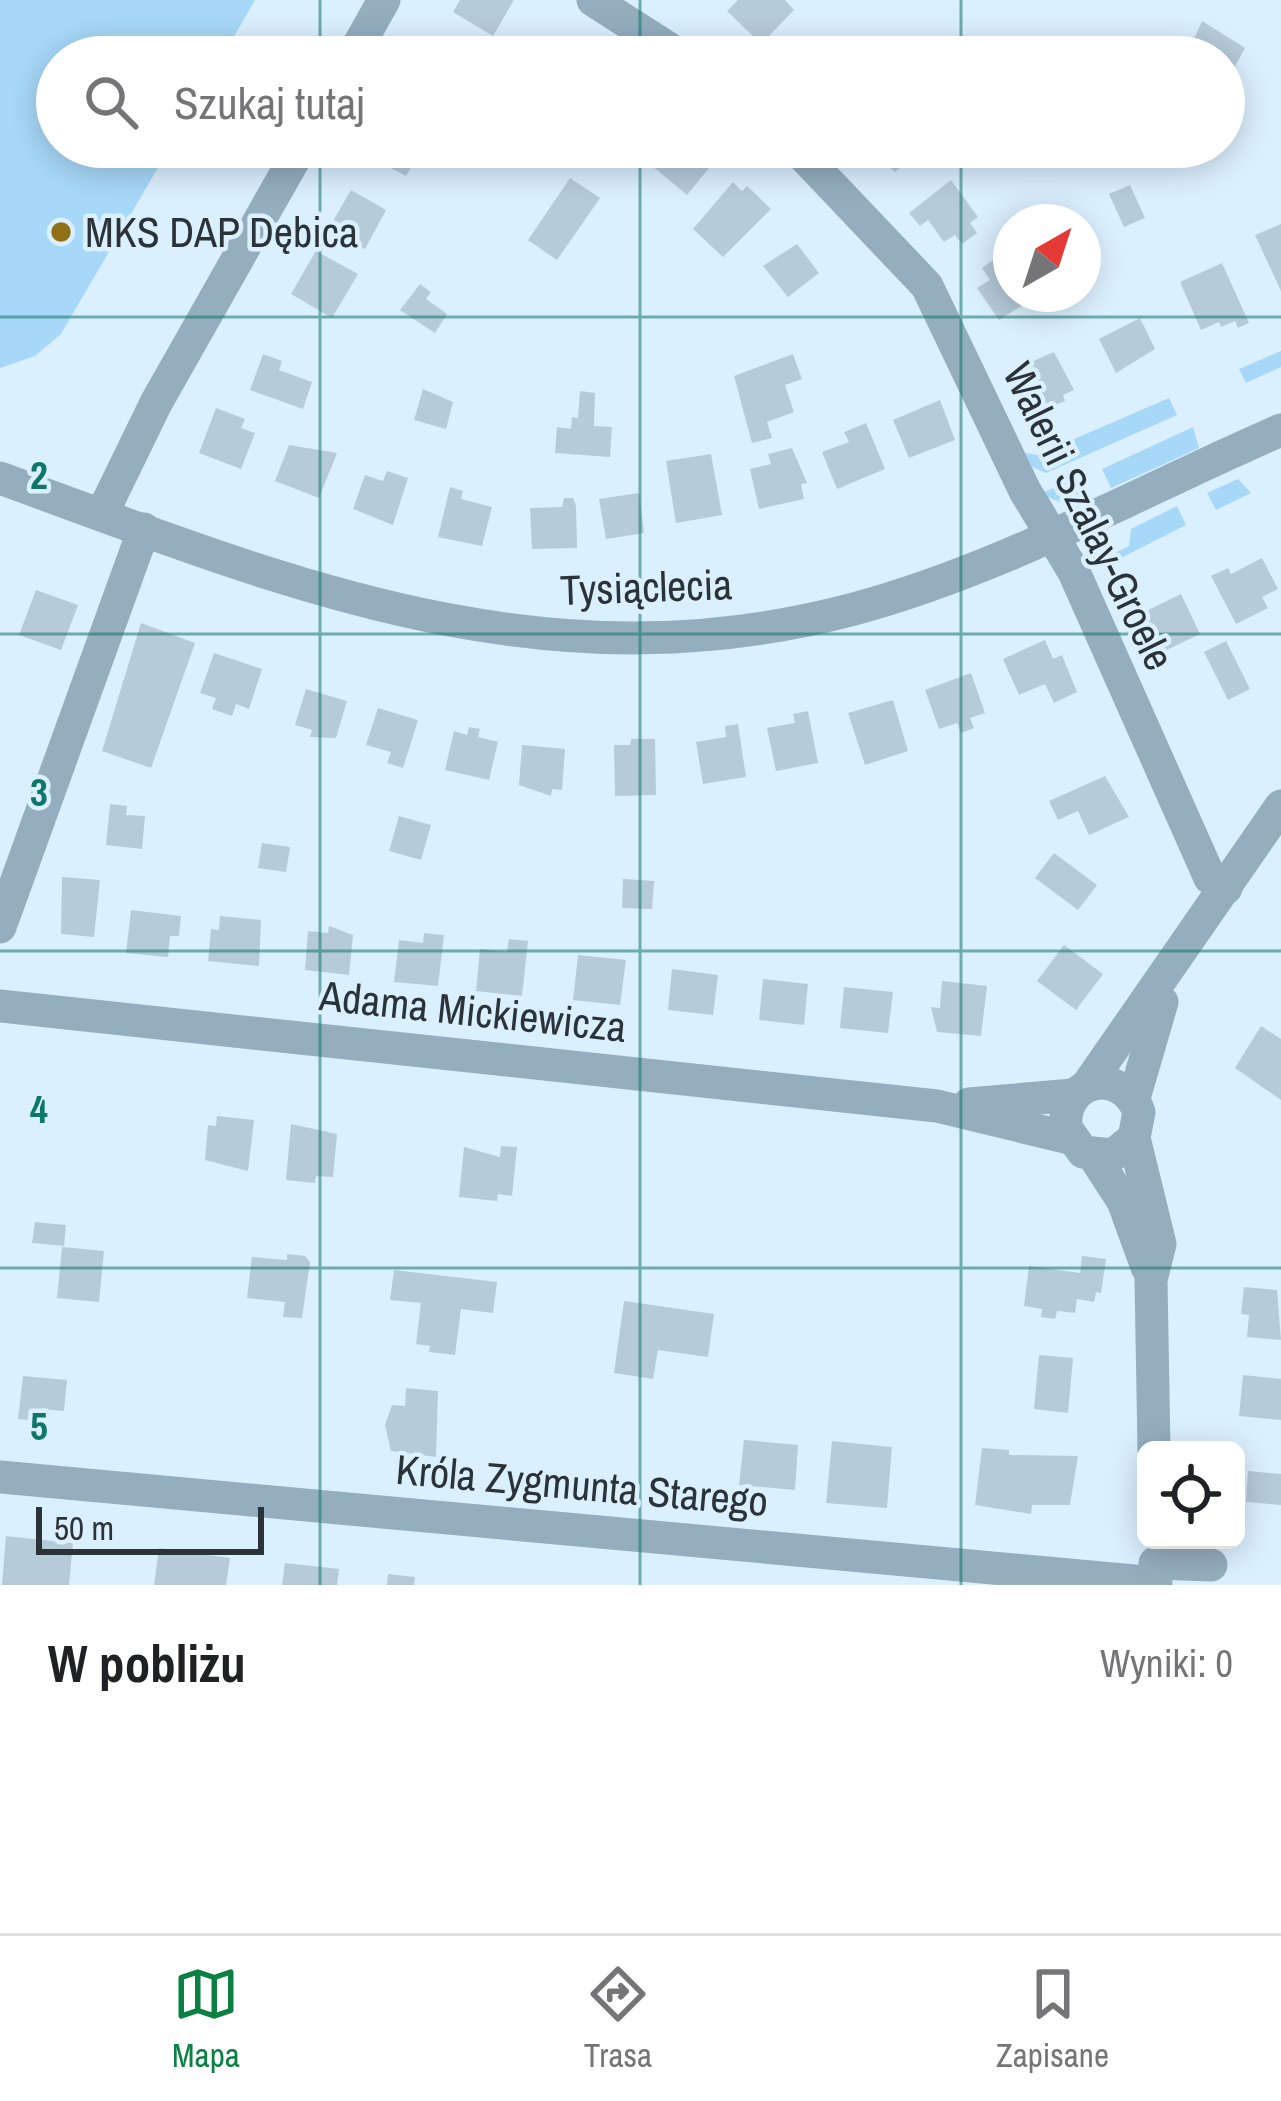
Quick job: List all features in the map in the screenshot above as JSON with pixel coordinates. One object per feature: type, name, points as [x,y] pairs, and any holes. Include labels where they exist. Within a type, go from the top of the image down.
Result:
[{"type":"street","points":[[364,36],[384,0]]},
{"type":"street","points":[[593,0],[649,36]]},
{"type":"street","points":[[102,514],[156,403],[289,168]]},
{"type":"street","name":"Walerii Szalay-Groele","points":[[815,168],[927,286],[1049,536],[1074,572],[1210,878],[1226,888]]},
{"type":"street","name":"Tysiąclecia","points":[[0,478],[382,610],[502,633],[593,638],[715,636],[854,609],[995,561],[1281,430]]},
{"type":"street","points":[[0,927],[14,835],[144,529]]},
{"type":"street","points":[[1151,1280],[1124,1201],[1064,1120],[1081,1089],[1171,971],[1281,806]]},
{"type":"street","points":[[1154,1441],[1151,1280],[1160,1244],[1135,1138],[1139,1124],[1134,1098],[1171,971]]},
{"type":"street","name":"Adama Mickiewicza","points":[[0,1006],[937,1106],[1081,1147]]},
{"type":"street","points":[[1081,1089],[1116,1084],[1134,1098]]},
{"type":"street","name":"Adama Mickiewicza","points":[[937,1106],[1081,1089]]},
{"type":"street","points":[[1081,1147],[1113,1155],[1135,1138]]},
{"type":"street","name":"Króla Zygmunta Starego","points":[[0,1478],[1155,1568],[1211,1565]]},
{"type":"shaded area","name":"MKS DAP Dębica","points":[[0,0],[255,0],[234,36],[36,36],[36,168],[158,168],[61,334],[35,356],[0,368]]},
{"type":"shaded area","points":[[1281,351],[1281,367],[1246,383],[1239,369]]},
{"type":"shaded area","points":[[1169,398],[1177,415],[1046,473],[1032,467],[1025,453],[1037,455]]},
{"type":"shaded area","points":[[1193,427],[1199,448],[1111,488],[1102,469]]},
{"type":"shaded area","points":[[1078,477],[1088,499],[1065,504],[1040,494]]},
{"type":"shaded area","points":[[1238,479],[1251,493],[1216,510],[1207,493]]},
{"type":"shaded area","points":[[1177,506],[1186,525],[1099,569],[1100,560],[1129,546],[1131,529]]},
{"type":"building","points":[[460,0],[514,0],[493,36],[453,12]]},
{"type":"building","points":[[738,0],[785,0],[794,10],[769,36],[753,36],[727,11]]},
{"type":"building","points":[[1202,21],[1226,36],[1195,36]]},
{"type":"building","points":[[655,168],[709,168],[687,195]]},
{"type":"building","points":[[570,178],[600,198],[557,260],[528,240]]},
{"type":"building","points":[[951,180],[978,217],[970,223],[977,233],[962,244],[955,235],[944,242],[928,220],[920,226],[909,213]]},
{"type":"building","points":[[733,182],[742,191],[747,186],[771,209],[723,257],[693,229]]},
{"type":"building","points":[[1130,185],[1145,218],[1124,227],[1109,194]]},
{"type":"building","points":[[351,190],[386,210],[365,249],[329,228]]},
{"type":"building","points":[[1281,224],[1281,291],[1255,235]]},
{"type":"building","points":[[797,244],[819,273],[788,297],[763,266]]},
{"type":"building","points":[[316,251],[358,274],[332,318],[291,294]]},
{"type":"building","points":[[993,260],[993,311],[977,288],[990,280],[982,268]]},
{"type":"building","points":[[1222,263],[1249,323],[1238,328],[1235,321],[1221,327],[1219,322],[1201,330],[1180,282]]},
{"type":"building","points":[[420,284],[431,292],[426,299],[447,314],[435,333],[400,310]]},
{"type":"building","points":[[1140,318],[1155,349],[1116,373],[1099,339]]},
{"type":"building","points":[[1054,352],[1074,390],[1063,395],[1065,401],[1031,415],[1015,369]]},
{"type":"building","points":[[263,354],[282,361],[279,370],[312,382],[303,409],[250,390]]},
{"type":"building","points":[[793,354],[802,379],[785,385],[794,412],[767,422],[772,438],[752,443],[734,376]]},
{"type":"building","points":[[423,389],[453,402],[446,429],[414,420]]},
{"type":"building","points":[[580,391],[595,393],[594,426],[612,427],[610,457],[555,453],[557,427],[571,429],[572,417],[578,418]]},
{"type":"building","points":[[940,400],[955,440],[909,458],[893,420]]},
{"type":"building","points":[[216,408],[245,419],[241,428],[255,433],[241,469],[199,453]]},
{"type":"building","points":[[866,423],[885,469],[837,489],[822,452],[849,442],[844,432]]},
{"type":"building","points":[[289,445],[337,453],[319,498],[275,481]]},
{"type":"building","points":[[792,448],[807,483],[801,484],[804,499],[759,509],[750,469],[771,464],[768,454]]},
{"type":"building","points":[[711,454],[722,515],[676,523],[666,461]]},
{"type":"building","points":[[387,471],[408,478],[393,525],[353,509],[365,475],[383,481]]},
{"type":"building","points":[[450,487],[463,491],[461,499],[492,507],[482,546],[438,537]]},
{"type":"building","points":[[639,493],[644,533],[606,539],[599,499]]},
{"type":"building","points":[[564,498],[573,498],[576,506],[577,548],[532,549],[530,508],[562,507]]},
{"type":"building","points":[[1262,558],[1278,589],[1262,597],[1268,608],[1236,624],[1211,576],[1228,568],[1231,574]]},
{"type":"building","points":[[36,590],[78,605],[61,650],[19,635]]},
{"type":"building","points":[[1181,594],[1200,634],[1154,656],[1136,616]]},
{"type":"building","points":[[141,623],[195,643],[151,768],[102,751]]},
{"type":"building","points":[[1045,640],[1053,659],[1062,655],[1077,692],[1054,703],[1045,684],[1019,695],[1003,659]]},
{"type":"building","points":[[1226,641],[1250,689],[1228,700],[1204,652]]},
{"type":"building","points":[[214,653],[262,669],[249,709],[236,704],[232,716],[212,709],[216,698],[200,693]]},
{"type":"building","points":[[971,673],[985,713],[970,718],[974,728],[961,733],[957,723],[939,729],[925,690]]},
{"type":"building","points":[[306,689],[347,701],[336,738],[310,737],[312,730],[295,725]]},
{"type":"building","points":[[893,700],[908,751],[865,765],[848,713]]},
{"type":"building","points":[[378,708],[418,720],[403,768],[387,763],[391,752],[366,745]]},
{"type":"building","points":[[808,711],[818,763],[776,771],[767,728],[795,723],[793,714]]},
{"type":"building","points":[[738,724],[746,777],[703,784],[696,742],[726,737],[725,726]]},
{"type":"building","points":[[469,727],[480,729],[478,737],[498,742],[489,780],[445,770],[454,731],[467,735]]},
{"type":"building","points":[[631,739],[655,739],[656,795],[615,796],[614,745],[630,745]]},
{"type":"building","points":[[522,745],[565,749],[562,790],[552,789],[551,796],[519,785]]},
{"type":"building","points":[[1105,776],[1129,817],[1089,835],[1078,811],[1058,820],[1049,801]]},
{"type":"building","points":[[110,804],[127,806],[126,815],[145,816],[142,849],[106,845]]},
{"type":"building","points":[[399,816],[431,825],[421,860],[389,851]]},
{"type":"building","points":[[262,843],[290,847],[286,872],[258,868]]},
{"type":"building","points":[[1054,853],[1097,885],[1078,910],[1035,878]]},
{"type":"building","points":[[62,877],[100,880],[94,937],[61,934]]},
{"type":"building","points":[[623,879],[654,881],[652,909],[622,908]]},
{"type":"building","points":[[131,910],[181,916],[179,936],[170,936],[168,957],[126,953]]},
{"type":"building","points":[[220,916],[261,920],[259,966],[208,961],[211,929],[219,930]]},
{"type":"building","points":[[329,926],[353,935],[349,975],[305,970],[308,931],[328,933]]},
{"type":"building","points":[[424,933],[444,935],[438,986],[394,982],[399,940],[423,943]]},
{"type":"building","points":[[509,939],[528,941],[522,996],[476,991],[480,949],[507,952]]},
{"type":"building","points":[[1064,945],[1103,974],[1076,1010],[1037,981]]},
{"type":"building","points":[[578,955],[626,960],[620,1005],[573,1000]]},
{"type":"building","points":[[672,969],[718,975],[713,1015],[668,1010]]},
{"type":"building","points":[[763,979],[808,984],[804,1025],[759,1020]]},
{"type":"building","points":[[942,981],[987,986],[981,1036],[937,1032],[931,1007],[940,1008]]},
{"type":"building","points":[[844,987],[893,992],[888,1033],[840,1028]]},
{"type":"building","points":[[1261,1026],[1281,1039],[1281,1100],[1235,1068]]},
{"type":"building","points":[[217,1116],[254,1120],[248,1171],[205,1160],[208,1125],[216,1126]]},
{"type":"building","points":[[291,1124],[337,1134],[333,1177],[316,1176],[315,1183],[286,1180]]},
{"type":"building","points":[[501,1146],[517,1147],[512,1196],[498,1194],[497,1201],[459,1197],[464,1147],[500,1157]]},
{"type":"building","points":[[35,1222],[66,1225],[64,1246],[32,1243]]},
{"type":"building","points":[[62,1247],[104,1251],[99,1302],[57,1298]]},
{"type":"building","points":[[287,1254],[305,1256],[310,1262],[302,1318],[283,1317],[285,1302],[247,1298],[252,1257],[287,1260]]},
{"type":"building","points":[[1082,1256],[1106,1259],[1101,1293],[1096,1292],[1094,1302],[1077,1299],[1075,1313],[1057,1311],[1055,1319],[1041,1317],[1042,1309],[1024,1306],[1029,1266],[1080,1273]]},
{"type":"building","points":[[394,1270],[497,1282],[493,1313],[461,1309],[455,1355],[429,1352],[430,1346],[416,1344],[421,1303],[390,1300]]},
{"type":"building","points":[[1244,1287],[1277,1290],[1281,1340],[1247,1337],[1249,1315],[1241,1314]]},
{"type":"building","points":[[624,1301],[714,1314],[708,1357],[658,1350],[653,1379],[614,1373]]},
{"type":"building","points":[[1039,1355],[1073,1358],[1068,1413],[1034,1409]]},
{"type":"building","points":[[1243,1375],[1281,1379],[1281,1420],[1239,1416]]},
{"type":"building","points":[[23,1376],[67,1380],[64,1411],[40,1409],[40,1421],[18,1419]]},
{"type":"building","points":[[406,1388],[438,1391],[436,1457],[391,1451],[385,1425],[392,1405],[405,1406]]},
{"type":"building","points":[[744,1440],[798,1445],[795,1490],[739,1485]]},
{"type":"building","points":[[832,1441],[892,1447],[887,1508],[826,1503]]},
{"type":"building","points":[[982,1448],[1009,1450],[1009,1455],[1078,1456],[1070,1505],[1032,1505],[1031,1514],[975,1505]]},
{"type":"building","points":[[1248,1471],[1281,1474],[1281,1505],[1246,1502]]},
{"type":"building","points":[[6,1536],[73,1543],[69,1585],[2,1585]]},
{"type":"building","points":[[159,1548],[230,1558],[226,1585],[154,1585]]},
{"type":"building","points":[[285,1563],[339,1569],[337,1585],[282,1585]]},
{"type":"building","points":[[388,1574],[415,1577],[414,1585],[387,1585]]},
{"type":"place","name":"MKS DAP Dębica","points":[[61,232]]}]
